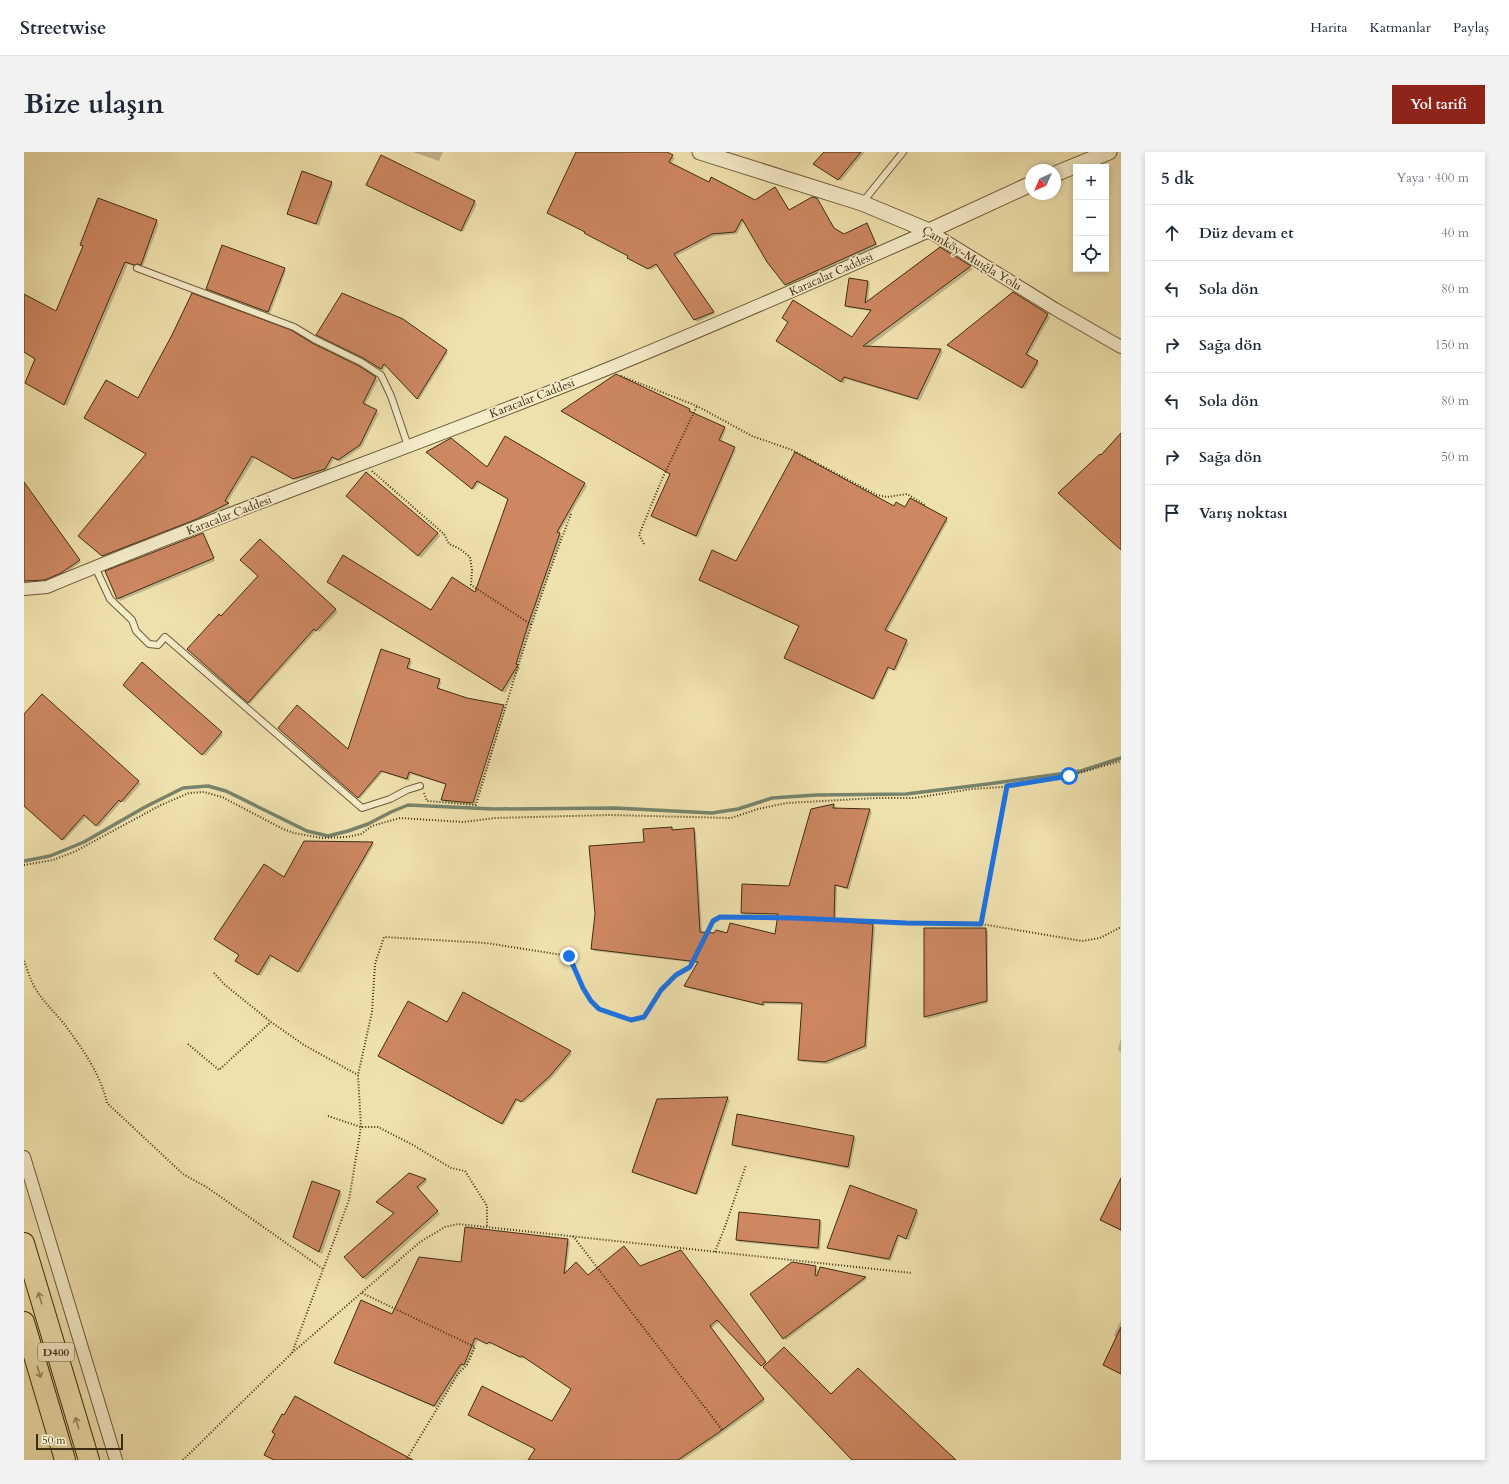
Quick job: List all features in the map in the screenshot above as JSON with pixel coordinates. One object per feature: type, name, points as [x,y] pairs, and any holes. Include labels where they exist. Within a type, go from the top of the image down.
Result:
[{"type":"highway","name":"D400","points":[[24,1243],[88,1460]]},
{"type":"highway","name":"D400","points":[[24,1322],[65,1460]]},
{"type":"street","name":"Çamköy-Muığla Yolu","points":[[700,152],[862,203],[929,230],[1055,309],[1121,347]]},
{"type":"street","points":[[1061,172],[1109,152]]},
{"type":"street","name":"Karacalar Caddesi","points":[[24,589],[47,587],[605,370],[802,287],[1025,187]]},
{"type":"street","points":[[24,1157],[116,1460]]},
{"type":"lane","points":[[862,203],[903,152]]},
{"type":"lane","points":[[137,268],[294,327],[314,339],[361,362],[381,375],[393,402],[408,446]]},
{"type":"lane","points":[[96,567],[110,599],[132,620],[136,631],[149,644],[158,645],[165,637],[362,808],[390,799],[407,790],[420,786]]},
{"type":"path","points":[[605,370],[697,406],[752,436],[792,450],[877,495],[887,497],[908,494],[925,505]]},
{"type":"path","points":[[644,544],[639,534],[662,479],[697,406]]},
{"type":"path","points":[[364,464],[444,534],[449,544],[460,549],[470,557],[472,570],[471,585],[532,625]]},
{"type":"path","points":[[420,786],[427,802],[476,805],[532,625],[559,544],[571,514]]},
{"type":"path","points":[[24,865],[54,860],[74,852],[161,805],[189,792],[204,792],[222,797],[283,829],[294,833],[322,838],[347,838],[361,834],[372,826],[400,818],[463,822],[495,818],[608,815],[731,818],[758,809],[788,803],[877,798],[914,798],[972,789],[1007,786],[1069,776],[1121,761]]},
{"type":"path","points":[[981,924],[1007,786]]},
{"type":"path","points":[[292,1353],[348,1200],[362,1127],[358,1075],[372,1012],[375,964],[384,937],[486,943],[569,956],[583,988],[591,1001],[599,1009],[631,1020],[644,1017],[661,990],[676,975],[690,967],[713,921],[720,917],[981,924],[1082,941],[1100,938],[1121,927]]},
{"type":"path","points":[[24,961],[33,984],[47,1005],[65,1025],[95,1070],[104,1090],[107,1103],[182,1174],[208,1188],[323,1269]]},
{"type":"path","points":[[214,972],[224,984],[271,1022],[304,1045],[358,1075]]},
{"type":"path","points":[[188,1044],[219,1070],[271,1022]]},
{"type":"path","points":[[328,1116],[362,1127],[378,1127],[413,1145],[451,1168],[465,1171],[487,1206],[487,1227]]},
{"type":"path","points":[[715,1252],[746,1165]]},
{"type":"path","points":[[183,1460],[292,1353],[420,1242],[445,1227],[458,1224],[912,1273]]},
{"type":"path","points":[[573,1236],[722,1432]]},
{"type":"path","points":[[362,1293],[475,1347],[467,1365],[458,1374],[406,1460]]},
{"type":"building","points":[[576,152],[667,152],[673,155],[669,162],[709,182],[711,177],[755,200],[775,187],[789,210],[812,197],[817,198],[834,228],[844,234],[867,223],[876,244],[785,285],[767,262],[742,219],[735,232],[712,234],[674,254],[714,312],[694,320],[656,264],[648,269],[627,258],[628,256],[584,233],[585,232],[547,213]]},
{"type":"building","points":[[824,152],[861,152],[838,180],[813,164]]},
{"type":"building","points":[[381,155],[475,201],[461,231],[366,185]]},
{"type":"building","points":[[302,171],[332,182],[316,224],[287,214]]},
{"type":"building","points":[[98,198],[157,220],[141,265],[134,265],[125,262],[64,405],[25,383],[35,359],[24,352],[24,294],[56,311],[83,246],[80,245]]},
{"type":"building","points":[[222,245],[285,268],[268,312],[206,289]]},
{"type":"building","points":[[940,247],[971,266],[863,346],[941,349],[917,399],[844,377],[841,382],[776,341],[788,322],[782,318],[793,300],[852,337],[871,310],[845,306],[849,278],[868,281],[865,303]]},
{"type":"building","points":[[1013,292],[1048,314],[1026,354],[1038,361],[1022,388],[947,345]]},
{"type":"building","points":[[192,293],[291,330],[312,343],[359,366],[376,377],[363,403],[377,410],[360,445],[338,460],[332,457],[325,469],[293,479],[252,456],[225,501],[229,503],[197,519],[102,556],[78,536],[146,454],[84,418],[106,380],[138,398],[172,335]]},
{"type":"building","points":[[342,293],[403,319],[447,350],[417,399],[384,364],[381,369],[363,358],[316,335]]},
{"type":"building","points":[[616,374],[690,409],[689,411],[725,427],[719,440],[735,447],[696,536],[651,516],[670,474],[561,411]]},
{"type":"building","points":[[1121,433],[1121,550],[1058,493],[1100,454],[1101,455]]},
{"type":"building","points":[[505,436],[585,483],[557,532],[560,533],[528,625],[516,664],[518,665],[502,691],[327,582],[343,555],[431,610],[452,577],[475,592],[508,499],[477,481],[472,489],[426,452],[451,438],[487,467]]},
{"type":"building","points":[[795,452],[894,506],[896,502],[905,507],[910,498],[947,518],[885,630],[907,640],[894,670],[888,667],[873,699],[784,658],[799,626],[699,580],[712,550],[736,561]]},
{"type":"building","points":[[366,472],[438,533],[418,556],[346,496]]},
{"type":"building","points":[[24,482],[80,560],[61,573],[45,580],[24,581]]},
{"type":"building","points":[[203,533],[214,558],[117,599],[105,571]]},
{"type":"building","points":[[260,539],[336,609],[316,631],[314,629],[248,703],[187,649],[219,614],[221,616],[258,576],[240,560]]},
{"type":"building","points":[[381,649],[410,659],[407,668],[440,679],[437,688],[467,698],[504,705],[473,803],[441,800],[446,784],[409,772],[407,779],[381,771],[358,798],[278,728],[297,705],[348,749]]},
{"type":"building","points":[[142,662],[222,732],[202,755],[123,685]]},
{"type":"building","points":[[42,694],[139,781],[121,802],[119,800],[96,826],[84,815],[62,840],[24,806],[24,714]]},
{"type":"building","points":[[834,804],[833,808],[870,809],[847,888],[835,885],[834,921],[873,924],[865,1046],[825,1062],[798,1060],[802,1003],[763,1002],[763,1005],[684,986],[698,962],[591,949],[595,914],[589,846],[644,842],[643,829],[672,827],[672,830],[694,828],[700,932],[714,933],[716,930],[727,933],[730,923],[775,934],[778,914],[741,913],[742,884],[789,886],[811,809]]},
{"type":"building","points":[[304,841],[373,842],[298,972],[270,955],[258,975],[235,961],[239,955],[214,939],[264,864],[284,877]]},
{"type":"building","points":[[924,928],[986,928],[987,1001],[924,1017]]},
{"type":"building","points":[[463,992],[571,1051],[550,1076],[521,1102],[516,1099],[502,1124],[378,1056],[408,1001],[447,1022]]},
{"type":"building","points":[[728,1097],[696,1194],[632,1172],[657,1099]]},
{"type":"building","points":[[737,1114],[854,1136],[848,1167],[732,1145]]},
{"type":"building","points":[[409,1173],[426,1179],[417,1187],[438,1211],[363,1278],[344,1257],[394,1213],[376,1202]]},
{"type":"building","points":[[1121,1178],[1121,1230],[1100,1220]]},
{"type":"building","points":[[312,1181],[340,1191],[319,1252],[293,1237]]},
{"type":"building","points":[[850,1185],[917,1210],[906,1239],[898,1235],[889,1259],[827,1248]]},
{"type":"building","points":[[739,1212],[820,1220],[818,1248],[736,1240]]},
{"type":"building","points":[[465,1227],[568,1239],[564,1274],[576,1262],[588,1275],[624,1246],[640,1266],[681,1250],[766,1362],[761,1366],[717,1320],[710,1326],[764,1399],[678,1460],[528,1460],[535,1449],[468,1415],[482,1386],[552,1421],[571,1389],[522,1356],[520,1357],[489,1342],[487,1344],[475,1338],[464,1365],[461,1364],[434,1406],[334,1363],[361,1300],[392,1314],[419,1257],[461,1262]]},
{"type":"building","points":[[792,1262],[816,1266],[815,1275],[817,1276],[820,1267],[866,1277],[783,1339],[750,1294]]},
{"type":"building","points":[[1121,1327],[1121,1374],[1103,1365]]},
{"type":"building","points":[[784,1347],[831,1394],[858,1368],[956,1460],[852,1460],[763,1367]]},
{"type":"building","points":[[295,1396],[413,1460],[274,1460],[264,1455],[275,1434],[272,1432],[282,1414],[284,1415]]},
{"type":"waterway","points":[[24,861],[50,856],[84,842],[145,807],[183,788],[208,786],[226,791],[307,831],[328,836],[368,824],[408,805],[493,809],[615,808],[712,813],[738,809],[772,798],[816,795],[906,794],[988,784],[1081,771],[1121,758]]},
{"type":"route","points":[[569,956],[583,988],[591,1001],[599,1009],[631,1020],[644,1017],[661,990],[676,975],[690,967],[713,921],[720,917],[732,916],[864,920],[906,923],[981,924],[1007,786],[1017,786],[1069,776]]}]
